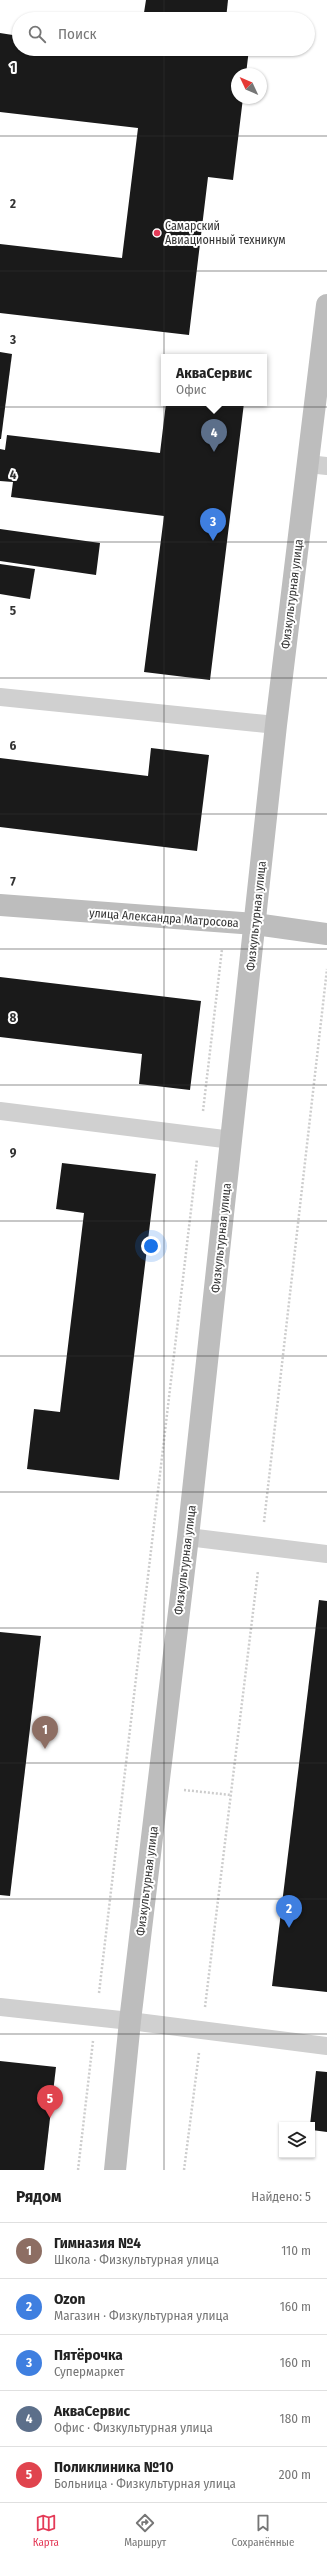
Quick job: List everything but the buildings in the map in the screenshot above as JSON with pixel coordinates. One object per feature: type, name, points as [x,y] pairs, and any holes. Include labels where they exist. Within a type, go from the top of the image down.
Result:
[{"type":"street","name":"Физкультурная улица","points":[[115,2170],[130,2021],[188,1537],[276,725],[318,465],[327,306]]},
{"type":"street","name":"улица Александра Матросова","points":[[0,905],[255,924],[327,934]]},
{"type":"lane","points":[[0,697],[276,725]]},
{"type":"lane","points":[[0,1111],[232,1140]]},
{"type":"lane","points":[[188,1537],[327,1554]]},
{"type":"lane","points":[[0,2007],[130,2021],[327,2046]]},
{"type":"path","points":[[78,2170],[225,922]]},
{"type":"place","name":"Самарский Авиационный техникум","points":[[157,233]]},
{"type":"place","name":"АкваСервис","points":[[214,452]]},
{"type":"place","name":"Пятёрочка","points":[[213,541]]},
{"type":"place","name":"Гимназия №4","points":[[45,1749]]},
{"type":"place","name":"Ozon","points":[[289,1928]]},
{"type":"place","name":"Поликлиника №10","points":[[50,2118]]}]
